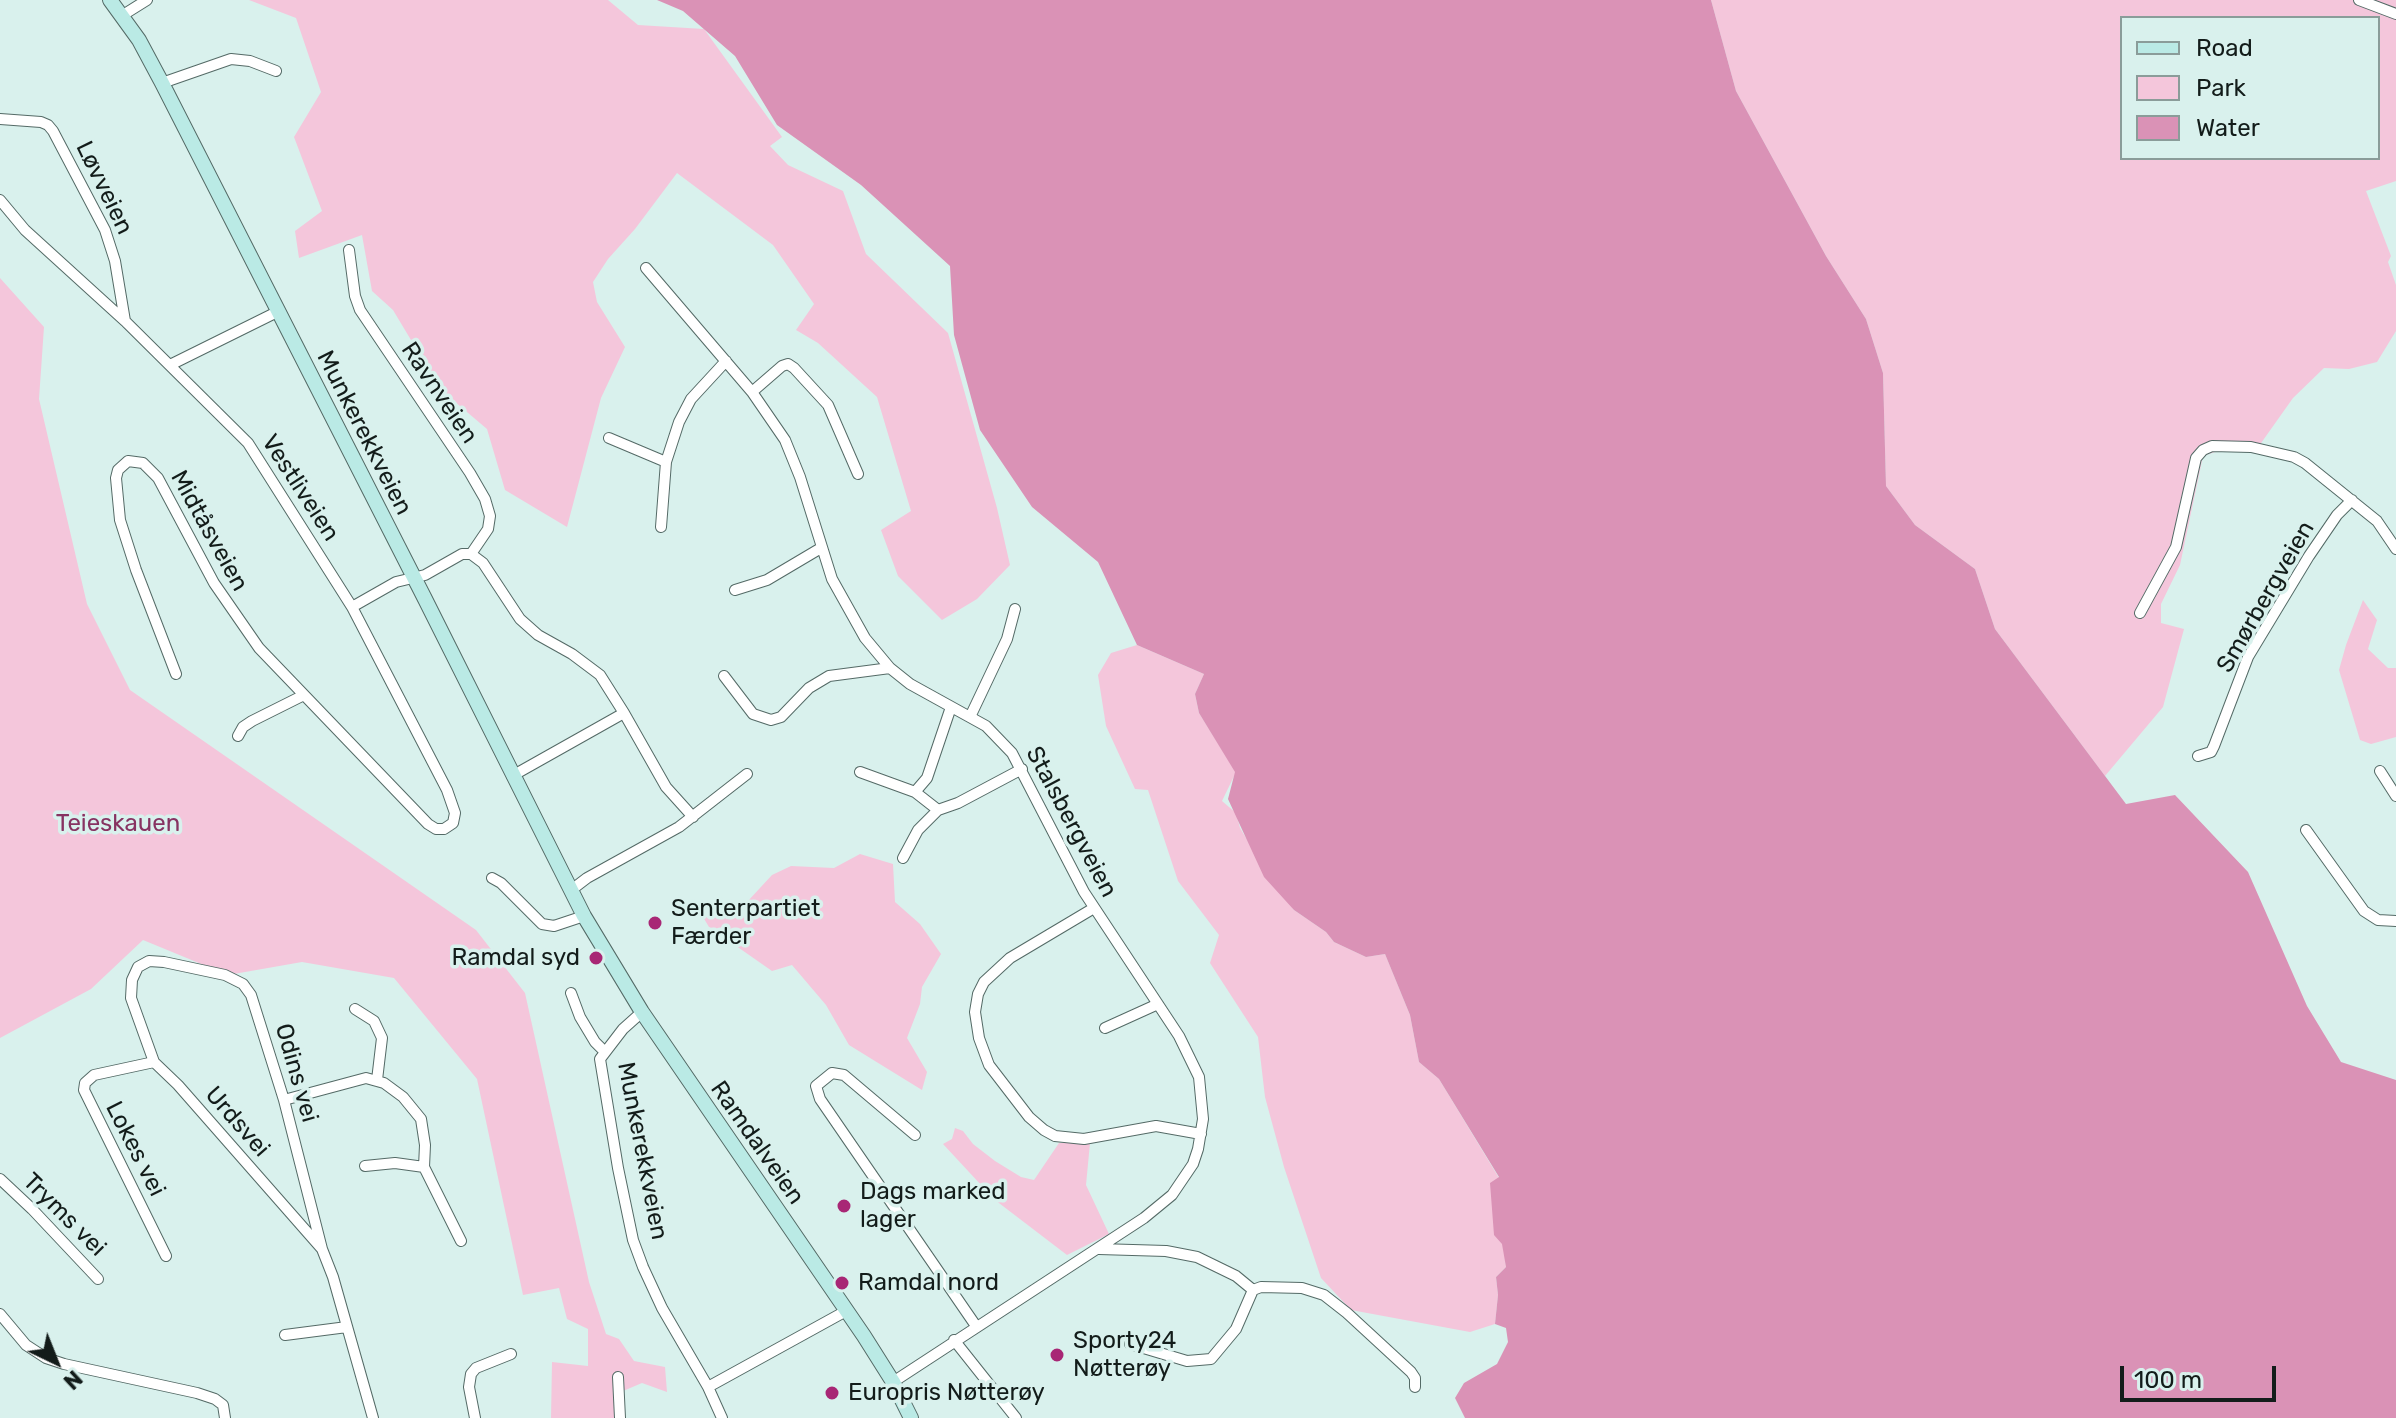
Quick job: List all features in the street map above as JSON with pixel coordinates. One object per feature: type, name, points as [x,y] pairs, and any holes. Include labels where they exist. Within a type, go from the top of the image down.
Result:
[{"type":"main road","name":"Munkerekkveien","points":[[110,0],[123,15],[162,83],[570,891]]},
{"type":"main road","name":"Ramdalveien","points":[[570,891],[642,1012],[846,1311],[893,1382],[911,1418]]},
{"type":"street","points":[[2359,0],[2396,14]]},
{"type":"street","points":[[123,15],[146,1]]},
{"type":"street","points":[[162,83],[231,59],[250,61],[276,71]]},
{"type":"street","name":"Løvveien","points":[[0,119],[41,122],[53,131],[105,230],[115,261],[125,321]]},
{"type":"street","name":"Vestliveien","points":[[0,200],[25,230],[125,321],[248,443],[352,607]]},
{"type":"street","name":"Ravnveien","points":[[349,250],[360,310],[470,473],[488,506],[488,529],[471,554]]},
{"type":"street","name":"Stalsbergveien","points":[[646,268],[752,392],[785,440],[832,579],[853,619],[890,668],[910,684],[999,737],[1022,769],[1094,908],[1189,1052],[1199,1077],[1203,1104],[1201,1134],[1193,1164],[1172,1195],[1144,1218],[893,1382]]},
{"type":"street","points":[[170,365],[277,312]]},
{"type":"street","points":[[661,527],[666,462],[679,422],[691,399],[726,361]]},
{"type":"street","points":[[752,392],[782,366],[788,364],[794,368],[828,405],[858,474]]},
{"type":"street","points":[[609,438],[666,462]]},
{"type":"street","points":[[2140,613],[2176,547],[2192,471],[2203,450],[2212,446],[2251,447],[2294,457],[2323,476],[2377,521],[2396,549]]},
{"type":"street","name":"Midtåsveien","points":[[176,674],[120,520],[116,478],[120,467],[128,461],[143,463],[153,471],[231,612],[259,648],[428,824],[436,829],[451,826],[455,813],[447,790],[352,607]]},
{"type":"street","name":"Smørbergveien","points":[[2198,756],[2211,752],[2248,657],[2309,556],[2337,515],[2352,500]]},
{"type":"street","points":[[735,590],[767,580],[821,548]]},
{"type":"street","points":[[352,607],[381,589],[425,575],[462,554],[471,554],[483,563],[520,619],[538,635],[572,654],[600,675],[666,787],[693,817]]},
{"type":"street","points":[[970,717],[1007,639],[1015,609]]},
{"type":"street","points":[[724,676],[753,714],[771,720],[781,717],[809,688],[829,676],[890,668]]},
{"type":"street","points":[[238,736],[243,727],[252,721],[304,695]]},
{"type":"street","points":[[915,792],[927,778],[951,707]]},
{"type":"street","points":[[512,776],[624,713]]},
{"type":"street","points":[[903,858],[918,830],[938,810],[958,803],[1022,769]]},
{"type":"street","points":[[2380,771],[2396,796]]},
{"type":"street","points":[[860,772],[915,792],[938,810]]},
{"type":"street","points":[[570,891],[693,817],[747,774]]},
{"type":"street","points":[[2306,830],[2364,911],[2372,918],[2396,921]]},
{"type":"street","points":[[492,878],[501,883],[542,924],[554,926],[584,916]]},
{"type":"street","points":[[1094,908],[1010,958],[984,982],[975,1012],[979,1038],[989,1065],[1029,1117],[1055,1136],[1084,1139],[1156,1126],[1201,1134]]},
{"type":"street","name":"Odins vei","points":[[135,1013],[131,998],[132,980],[138,967],[149,961],[237,979],[248,989],[284,1100],[322,1249],[373,1418]]},
{"type":"street","name":"Munkerekkveien","points":[[571,993],[580,1017],[604,1051]]},
{"type":"street","points":[[1105,1028],[1158,1004]]},
{"type":"street","points":[[355,1009],[374,1021],[382,1038],[377,1080]]},
{"type":"street","name":"Munkerekkveien","points":[[642,1012],[604,1051],[600,1064],[633,1240],[662,1308],[708,1387],[722,1418]]},
{"type":"street","name":"Urdsvei","points":[[135,1013],[154,1062],[178,1085],[322,1249]]},
{"type":"street","name":"Lokes vei","points":[[154,1062],[94,1075],[85,1083],[84,1090],[166,1256]]},
{"type":"street","points":[[915,1135],[844,1075],[832,1073],[816,1086],[820,1099],[976,1326]]},
{"type":"street","points":[[284,1100],[353,1079],[366,1078],[377,1080],[403,1097],[421,1119],[424,1167],[461,1241]]},
{"type":"street","points":[[365,1166],[395,1163],[424,1167]]},
{"type":"street","name":"Tryms vei","points":[[0,1179],[98,1279]]},
{"type":"street","points":[[1097,1249],[1166,1251],[1197,1257],[1236,1276],[1253,1290]]},
{"type":"street","points":[[1130,1344],[1187,1361],[1211,1359],[1236,1329],[1253,1290],[1261,1287],[1302,1288],[1324,1295],[1411,1372],[1415,1387]]},
{"type":"street","points":[[708,1387],[846,1311]]},
{"type":"street","points":[[0,1314],[26,1345],[46,1358],[215,1399],[223,1405],[225,1418]]},
{"type":"street","points":[[285,1335],[347,1327]]},
{"type":"street","points":[[954,1340],[1016,1418]]},
{"type":"street","points":[[475,1418],[469,1387],[471,1374],[476,1368],[511,1354]]},
{"type":"street","points":[[618,1377],[620,1418]]},
{"type":"green space","points":[[249,0],[608,0],[638,25],[704,29],[782,137],[770,146],[788,165],[843,191],[866,254],[948,333],[1010,565],[977,599],[942,620],[898,576],[881,530],[911,511],[877,397],[818,343],[796,330],[814,304],[773,245],[677,173],[593,282],[597,302],[625,347],[601,398],[567,527],[505,490],[487,429],[441,390],[393,310],[372,291],[362,235],[299,258],[295,231],[322,211],[294,137],[321,92],[296,18]]},
{"type":"green space","points":[[1711,0],[2396,0],[2396,181],[2366,191],[2391,256],[2388,262],[2396,285],[2396,331],[2377,362],[2349,369],[2324,368],[2293,398],[2254,453],[2224,449],[2203,456],[2180,565],[2161,604],[2161,623],[2184,629],[2163,707],[2105,776],[1995,629],[1975,569],[1915,525],[1886,486],[1883,373],[1866,319],[1826,256],[1736,91]]},
{"type":"green space","name":"Teieskauen","points":[[0,278],[44,327],[39,399],[87,604],[130,690],[476,930],[525,993],[589,1282],[606,1334],[619,1339],[634,1361],[665,1367],[667,1392],[642,1383],[616,1394],[615,1418],[551,1418],[552,1362],[588,1366],[588,1329],[567,1319],[559,1288],[523,1295],[477,1079],[394,978],[302,962],[228,975],[143,940],[91,989],[0,1038]]},
{"type":"green space","points":[[2363,600],[2377,620],[2368,649],[2388,668],[2396,668],[2396,737],[2371,744],[2360,740],[2339,670]]},
{"type":"green space","points":[[1137,645],[1204,674],[1195,694],[1199,713],[1236,772],[1222,801],[1236,813],[1240,828],[1294,910],[1326,932],[1334,942],[1366,957],[1385,954],[1410,1015],[1419,1062],[1439,1079],[1499,1178],[1506,1267],[1496,1277],[1495,1324],[1470,1332],[1351,1310],[1321,1278],[1284,1167],[1265,1097],[1258,1037],[1210,963],[1219,935],[1178,881],[1148,790],[1135,789],[1106,726],[1098,675],[1111,653]]},
{"type":"green space","points":[[860,854],[893,864],[895,902],[920,924],[941,954],[922,987],[920,1004],[907,1038],[927,1072],[922,1090],[849,1045],[826,1005],[792,965],[772,971],[709,927],[703,917],[747,902],[772,875],[791,866],[834,868]]},
{"type":"green space","points":[[955,1128],[963,1131],[973,1144],[995,1161],[1021,1177],[1034,1180],[1059,1143],[1090,1143],[1086,1185],[1109,1234],[1067,1255],[995,1200],[943,1144],[952,1139]]},
{"type":"water","points":[[657,0],[1711,0],[1736,91],[1826,256],[1866,319],[1883,373],[1886,486],[1915,525],[1975,569],[1995,629],[2126,804],[2175,795],[2248,872],[2307,1006],[2341,1062],[2396,1080],[2396,1418],[1465,1418],[1455,1398],[1464,1383],[1497,1364],[1508,1342],[1506,1328],[1495,1324],[1496,1277],[1506,1267],[1502,1244],[1494,1235],[1490,1183],[1499,1177],[1439,1079],[1419,1062],[1410,1015],[1385,954],[1366,957],[1334,942],[1326,932],[1294,910],[1264,877],[1228,799],[1235,772],[1199,713],[1195,694],[1204,674],[1137,645],[1098,562],[1032,507],[980,430],[954,335],[950,266],[861,185],[777,125],[735,56],[683,11]]},
{"type":"place","name":"Senterpartiet Færder","points":[[655,923]]},
{"type":"place","name":"Ramdal syd","points":[[596,958]]},
{"type":"place","name":"Dags marked lager","points":[[844,1206]]},
{"type":"place","name":"Ramdal nord","points":[[842,1283]]},
{"type":"place","name":"Sporty24 Nøtterøy","points":[[1057,1355]]},
{"type":"place","name":"Europris Nøtterøy","points":[[832,1393]]}]
